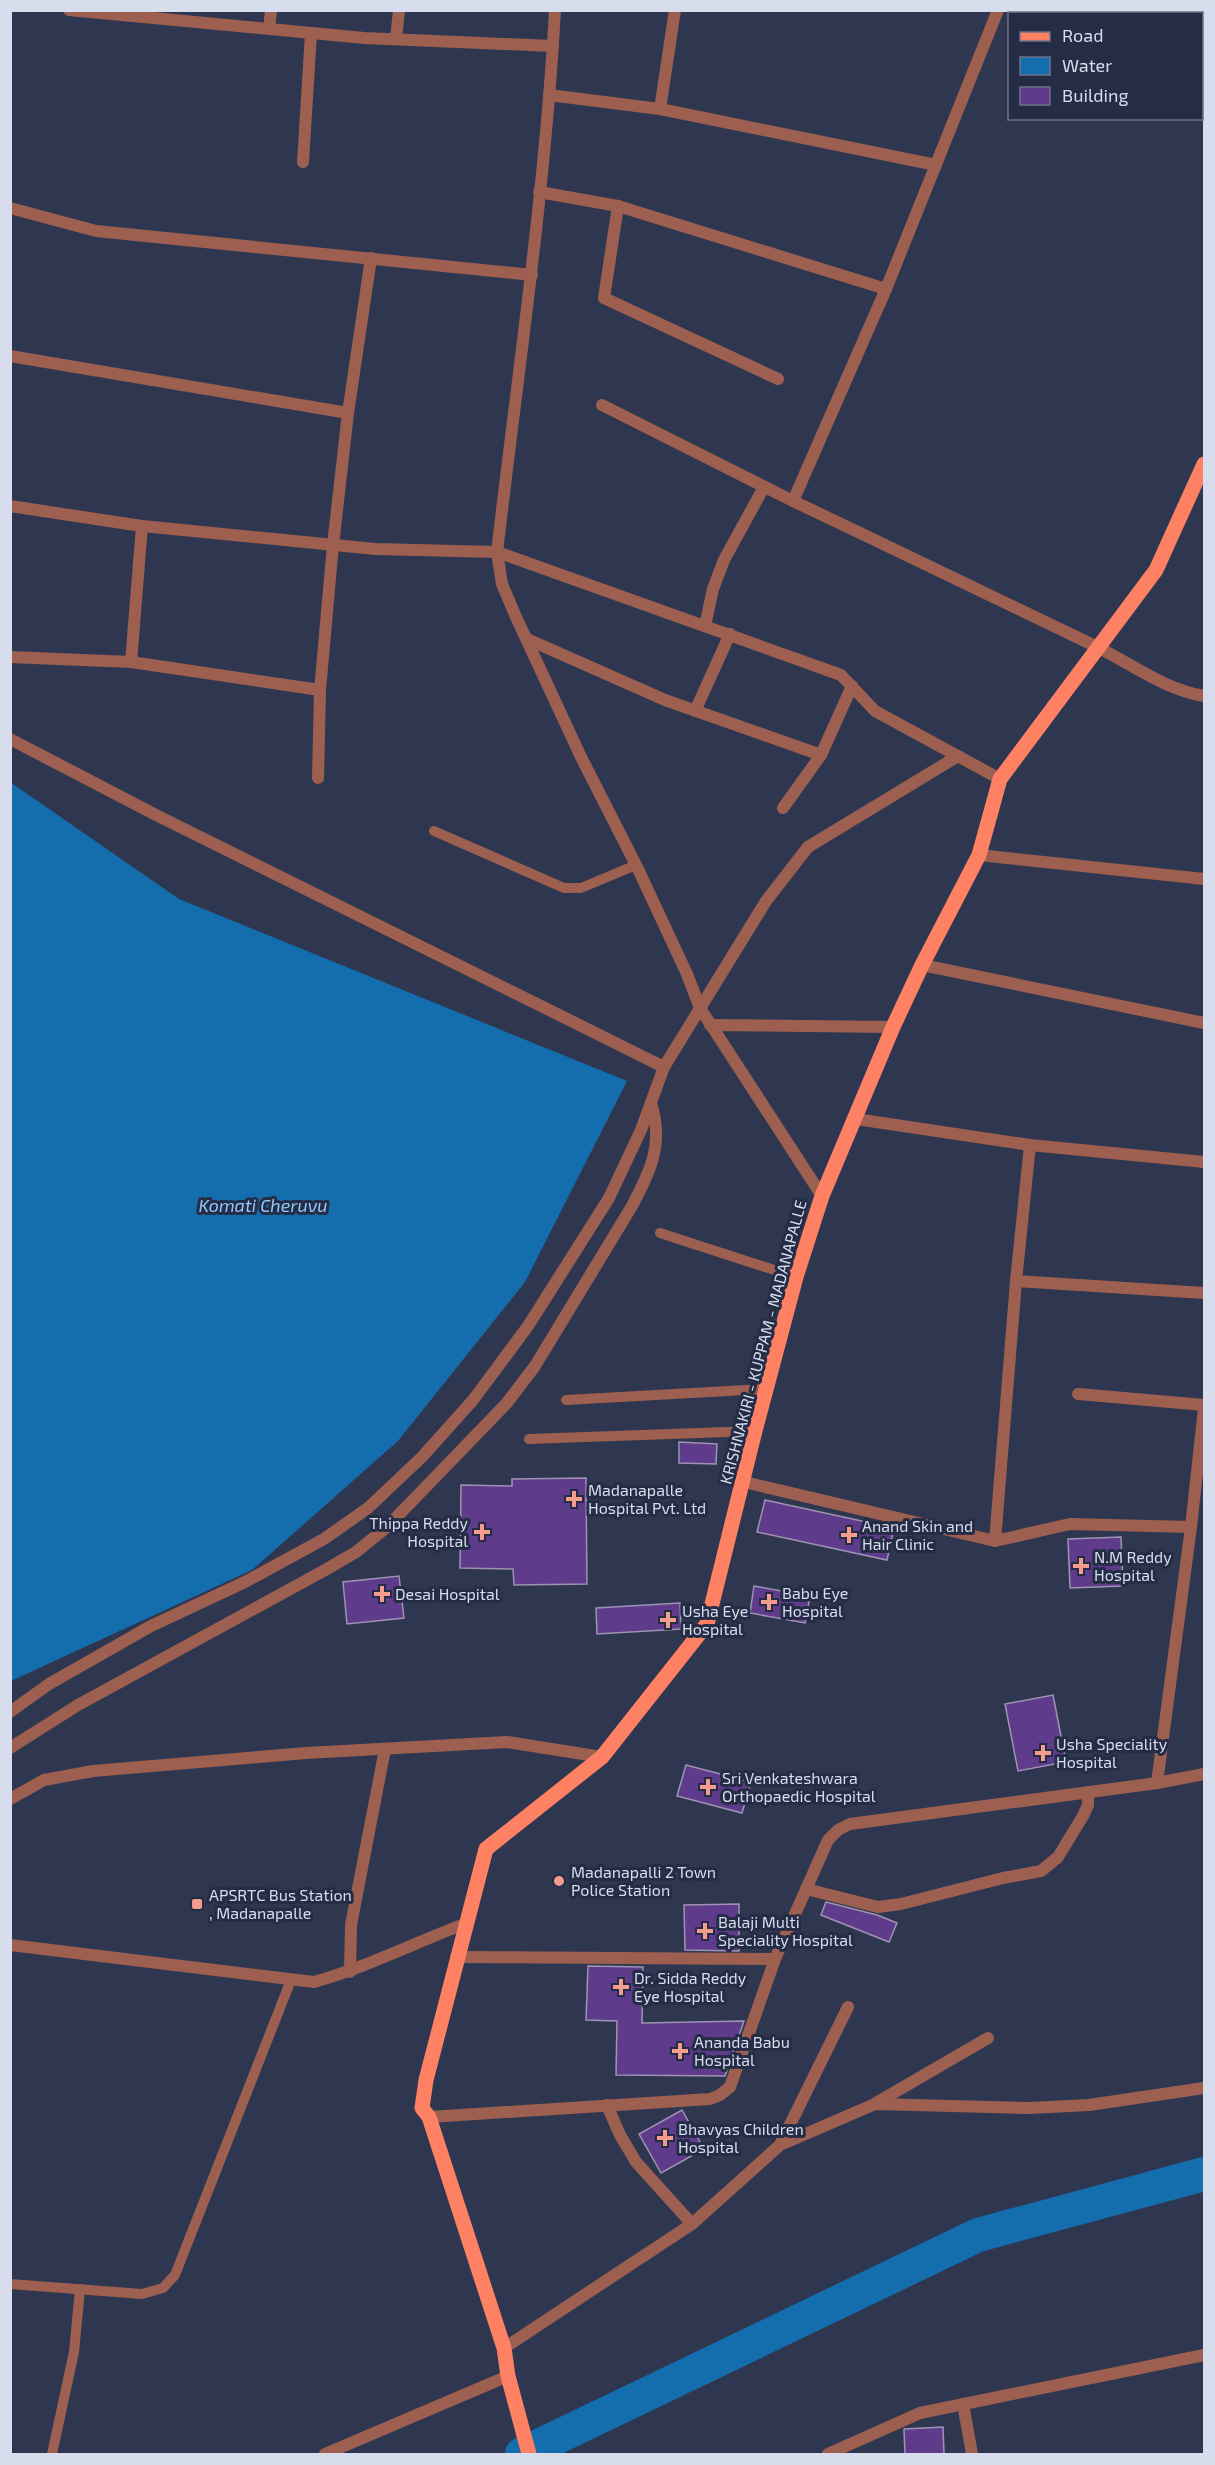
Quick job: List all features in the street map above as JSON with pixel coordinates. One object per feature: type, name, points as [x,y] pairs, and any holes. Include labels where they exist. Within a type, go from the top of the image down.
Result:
[{"type":"main road","points":[[1000,779],[1156,570],[1204,464]]},
{"type":"main road","name":"KRISHNAKIRI - KUPPAM - MADANAPALLE","points":[[529,2454],[509,2379],[504,2348],[429,2117],[422,2108],[426,2080],[456,1957],[486,1849],[602,1757],[708,1624],[766,1389],[796,1277],[822,1196],[893,1027],[979,855],[1000,779]]},
{"type":"street","points":[[69,10],[167,15],[311,33],[553,46]]},
{"type":"street","points":[[269,29],[271,10]]},
{"type":"street","points":[[396,39],[399,10]]},
{"type":"street","points":[[555,10],[532,275],[522,331],[497,552],[502,584],[581,757],[636,864],[687,974],[700,1008],[822,1196]]},
{"type":"street","points":[[660,109],[675,10]]},
{"type":"street","points":[[793,501],[886,289],[998,10]]},
{"type":"street","points":[[303,162],[311,33]]},
{"type":"street","points":[[549,95],[660,109],[936,165]]},
{"type":"street","points":[[539,192],[618,206],[886,289]]},
{"type":"street","points":[[618,206],[604,298],[778,379]]},
{"type":"street","points":[[10,208],[96,231],[532,275]]},
{"type":"street","points":[[318,778],[320,690],[333,545],[348,413],[371,258]]},
{"type":"street","points":[[10,356],[348,413]]},
{"type":"street","points":[[602,405],[764,487],[1099,647],[1158,681],[1187,693],[1204,696]]},
{"type":"street","points":[[705,626],[713,589],[724,560],[764,487]]},
{"type":"street","points":[[10,506],[142,526],[375,549],[497,552],[841,675],[875,711],[1000,779]]},
{"type":"street","points":[[131,662],[142,526]]},
{"type":"street","points":[[695,711],[729,634]]},
{"type":"street","points":[[527,639],[665,700],[821,755]]},
{"type":"street","points":[[10,657],[131,662],[320,690]]},
{"type":"street","points":[[783,808],[821,755],[852,686]]},
{"type":"street","points":[[10,739],[156,815],[664,1067]]},
{"type":"street","points":[[10,1712],[69,1673],[151,1626],[245,1582],[324,1539],[368,1508],[422,1457],[465,1408],[528,1326],[609,1198],[641,1130],[664,1067],[766,901],[808,847],[958,756]]},
{"type":"street","points":[[979,855],[1204,879]]},
{"type":"street","points":[[922,965],[1204,1023]]},
{"type":"street","points":[[710,1025],[893,1027]]},
{"type":"street","points":[[10,1748],[78,1705],[337,1564],[387,1527],[506,1404],[535,1366],[645,1181],[657,1142],[657,1123],[651,1103]]},
{"type":"street","points":[[856,1119],[1030,1145],[1204,1161]]},
{"type":"street","points":[[995,1541],[1030,1145]]},
{"type":"street","points":[[1017,1281],[1204,1293]]},
{"type":"street","points":[[1078,1394],[1204,1407],[1191,1527],[1157,1783]]},
{"type":"street","points":[[744,1482],[995,1541],[1070,1524],[1191,1527]]},
{"type":"street","points":[[10,1799],[44,1780],[93,1771],[384,1749],[507,1742],[602,1757]]},
{"type":"street","points":[[350,1972],[351,1925],[384,1749]]},
{"type":"street","points":[[429,2117],[710,2099],[720,2095],[730,2087],[775,1959],[828,1840],[838,1830],[850,1824],[1157,1783],[1204,1774]]},
{"type":"street","points":[[806,1889],[878,1907],[901,1904],[1003,1878],[1041,1871],[1058,1857],[1083,1816],[1088,1805],[1088,1792]]},
{"type":"street","points":[[10,1945],[314,1982],[350,1972],[467,1923]]},
{"type":"street","points":[[456,1957],[775,1959]]},
{"type":"street","points":[[780,2145],[848,2007]]},
{"type":"street","points":[[504,2348],[692,2224],[780,2145],[875,2104],[988,2038]]},
{"type":"street","points":[[875,2104],[1054,2107],[1137,2099],[1204,2088]]},
{"type":"street","points":[[607,2105],[620,2135],[636,2162],[692,2224]]},
{"type":"street","points":[[828,2454],[920,2413],[1204,2355]]},
{"type":"street","points":[[325,2454],[509,2379]]},
{"type":"street","points":[[963,2404],[972,2454]]},
{"type":"lane","points":[[434,831],[564,888],[581,888],[636,864]]},
{"type":"lane","points":[[660,1233],[796,1277]]},
{"type":"lane","points":[[566,1400],[766,1389]]},
{"type":"lane","points":[[529,1438],[755,1431]]},
{"type":"lane","points":[[10,2284],[142,2294],[163,2288],[175,2275],[291,1980]]},
{"type":"lane","points":[[52,2454],[74,2352],[80,2289]]},
{"type":"water","name":"Komati Cheruvu","points":[[10,782],[179,899],[627,1081],[525,1282],[398,1441],[252,1570],[11,1681]]},
{"type":"building","points":[[679,1442],[717,1444],[716,1464],[679,1463]]},
{"type":"building","points":[[586,1478],[587,1584],[514,1585],[513,1569],[460,1568],[461,1485],[512,1486],[512,1479]]},
{"type":"building","points":[[765,1500],[894,1528],[887,1560],[757,1532]]},
{"type":"building","points":[[1121,1537],[1123,1586],[1070,1588],[1068,1539]]},
{"type":"building","points":[[399,1576],[404,1618],[347,1624],[343,1582]]},
{"type":"building","points":[[754,1586],[810,1596],[805,1623],[750,1613]]},
{"type":"building","points":[[680,1603],[681,1629],[597,1634],[596,1608]]},
{"type":"building","points":[[1053,1695],[1066,1762],[1018,1771],[1005,1704]]},
{"type":"building","points":[[686,1765],[751,1782],[742,1813],[677,1796]]},
{"type":"building","points":[[826,1902],[877,1915],[897,1923],[889,1942],[821,1915]]},
{"type":"building","points":[[739,1904],[739,1951],[685,1950],[684,1905]]},
{"type":"building","points":[[588,1966],[643,1967],[642,2023],[744,2021],[725,2076],[616,2075],[617,2021],[586,2020]]},
{"type":"building","points":[[682,2110],[704,2149],[661,2173],[639,2134]]},
{"type":"building","points":[[943,2427],[944,2454],[905,2454],[904,2429]]},
{"type":"waterway","points":[[522,2454],[978,2235],[1204,2174]]},
{"type":"place","name":"Madanapalle Hospital Pvt. Ltd","points":[[574,1499]]},
{"type":"place","name":"Thippa Reddy Hospital","points":[[482,1532]]},
{"type":"place","name":"Anand Skin and Hair Clinic","points":[[849,1535]]},
{"type":"place","name":"N.M Reddy Hospital","points":[[1081,1566]]},
{"type":"place","name":"Desai Hospital","points":[[382,1594]]},
{"type":"place","name":"Babu Eye Hospital","points":[[769,1602]]},
{"type":"place","name":"Usha Eye Hospital","points":[[668,1620]]},
{"type":"place","name":"Usha Speciality Hospital","points":[[1043,1753]]},
{"type":"place","name":"Sri Venkateshwara Orthopaedic Hospital","points":[[708,1787]]},
{"type":"place","name":"Madanapalli 2 Town Police Station","points":[[559,1881]]},
{"type":"place","name":"APSRTC Bus Station , Madanapalle","points":[[197,1904]]},
{"type":"place","name":"Balaji Multi Speciality Hospital","points":[[705,1931]]},
{"type":"place","name":"Dr. Sidda Reddy Eye Hospital","points":[[621,1987]]},
{"type":"place","name":"Ananda Babu Hospital","points":[[680,2051]]},
{"type":"place","name":"Bhavyas Children Hospital","points":[[665,2138]]}]
